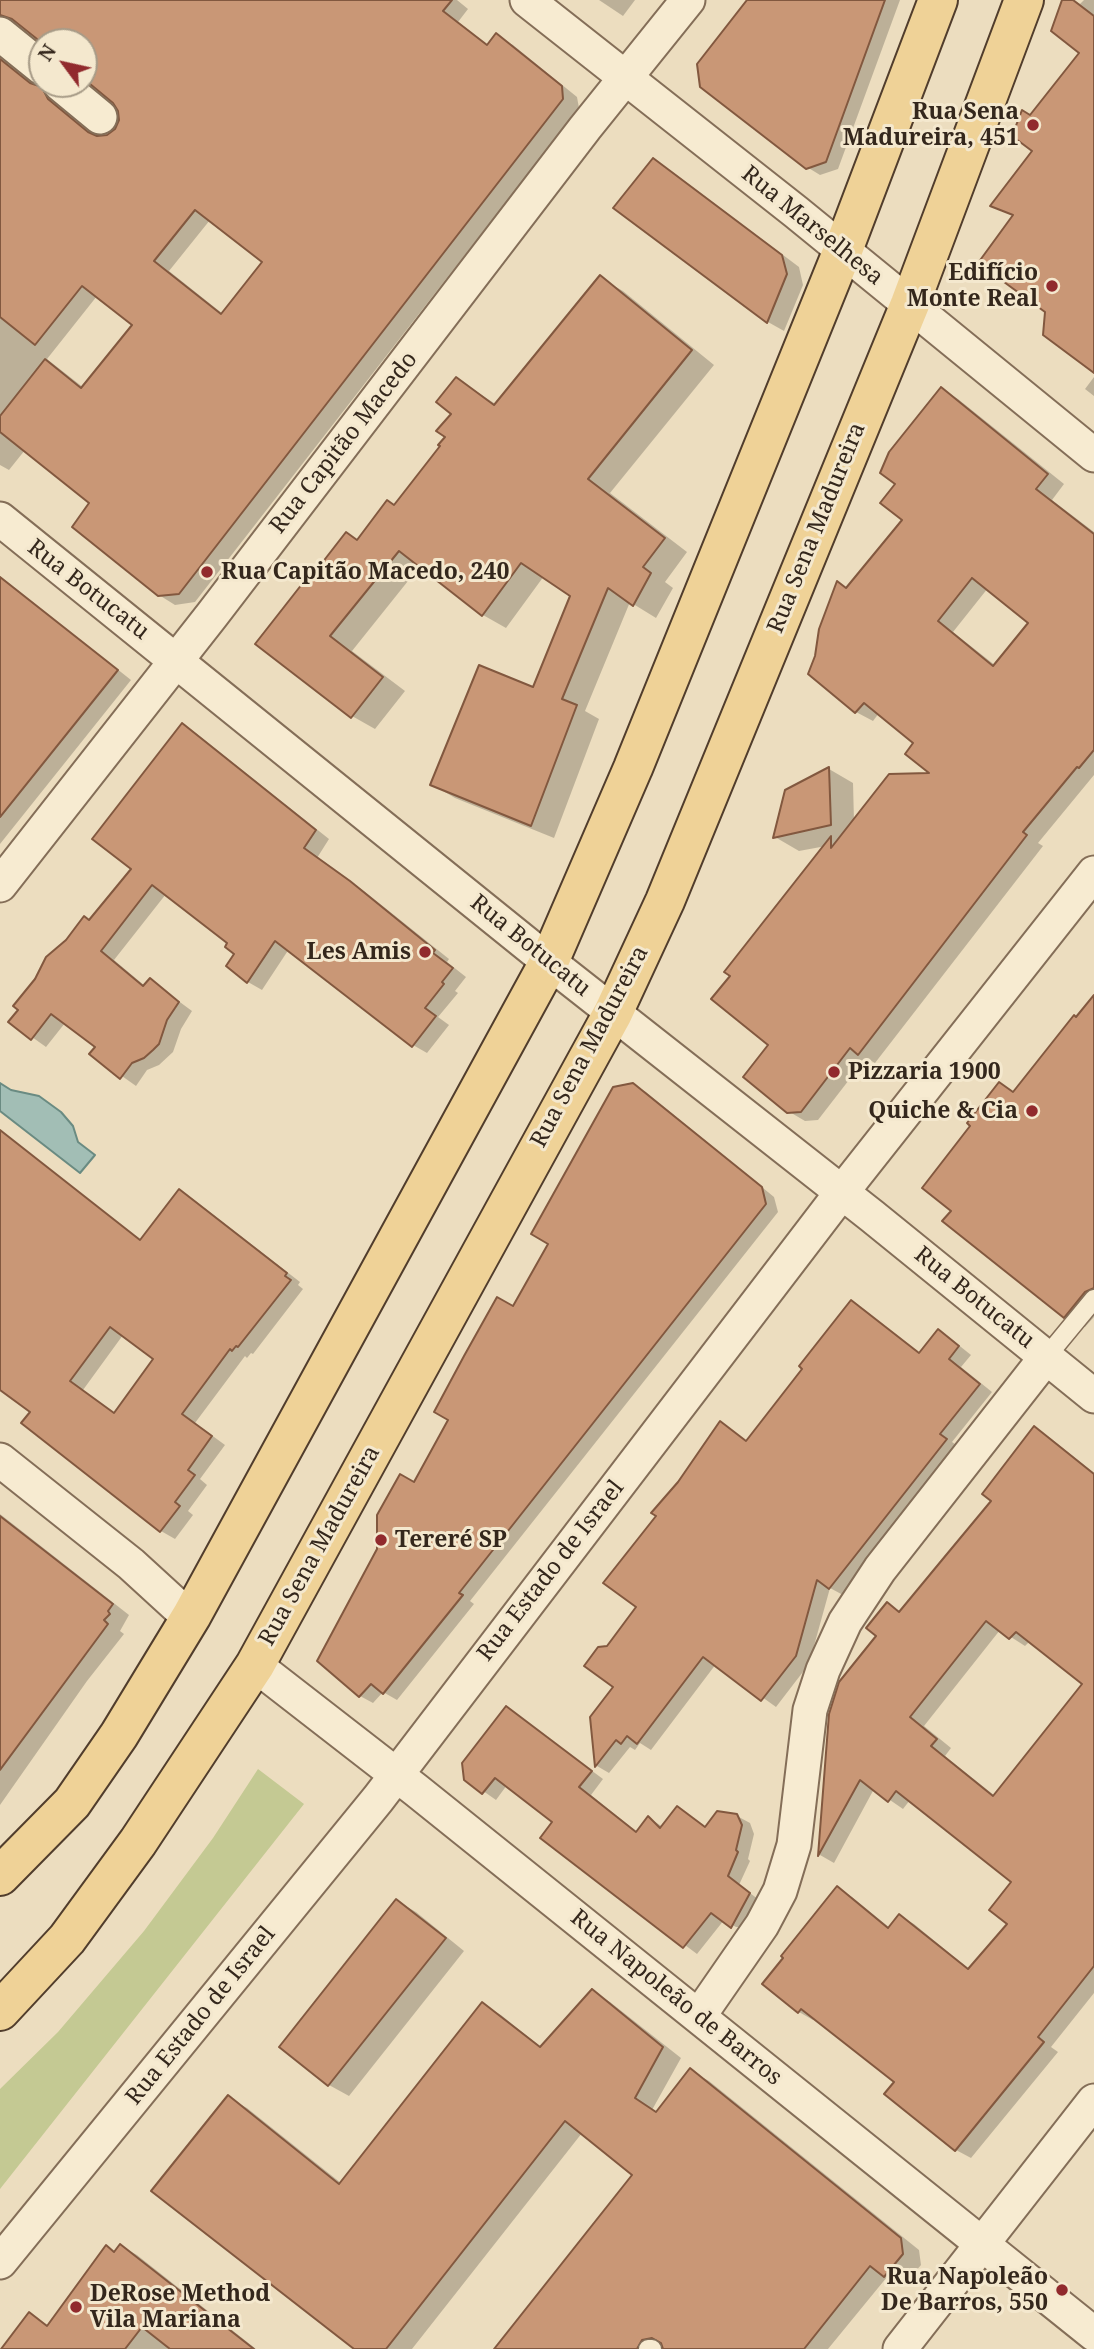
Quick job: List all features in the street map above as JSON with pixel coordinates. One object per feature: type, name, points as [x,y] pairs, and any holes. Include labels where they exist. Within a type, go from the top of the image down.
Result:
[{"type":"main road","points":[[0,1877],[72,1802],[119,1735],[190,1618],[549,962],[634,768],[842,250],[938,0]]},
{"type":"main road","name":"Rua Sena Madureira","points":[[0,2011],[67,1939],[189,1768],[255,1665],[613,1013],[665,901],[910,304],[1024,0]]},
{"type":"street","name":"Rua Marselhesa","points":[[527,0],[910,304],[1094,455]]},
{"type":"street","name":"Rua Capitão Macedo","points":[[0,885],[177,660],[624,78],[688,0]]},
{"type":"street","points":[[0,34],[28,57]]},
{"type":"street","points":[[78,98],[100,117]]},
{"type":"street","name":"Rua Botucatu","points":[[0,519],[549,962],[842,1192],[1094,1396]]},
{"type":"street","name":"Rua Estado de Israel","points":[[0,2262],[396,1774],[842,1192],[1094,873]]},
{"type":"street","points":[[699,2016],[762,1925],[780,1891],[794,1845],[810,1710],[823,1670],[845,1622],[880,1569],[1047,1356]]},
{"type":"street","points":[[0,1460],[131,1564],[190,1618]]},
{"type":"street","name":"Rua Napoleão de Barros","points":[[255,1665],[396,1774],[1094,2334]]},
{"type":"street","points":[[900,2349],[1094,2101]]},
{"type":"lane","points":[[1047,1356],[1094,1299]]},
{"type":"green space","points":[[258,1769],[304,1804],[0,2189],[0,2089],[58,2032],[144,1931],[213,1838]]},
{"type":"water","points":[[0,1083],[11,1090],[39,1096],[61,1112],[73,1126],[78,1142],[95,1155],[80,1173],[0,1111]]},
{"type":"building","points":[[0,0],[452,0],[443,11],[487,45],[496,33],[562,86],[563,99],[179,594],[158,596],[72,527],[89,503],[0,432],[0,416],[45,359],[81,388],[132,325],[82,286],[35,345],[0,317],[0,59],[28,81],[28,98],[48,98],[88,132],[97,136],[107,135],[115,129],[119,120],[113,103],[98,91],[98,28],[28,28],[28,32],[12,19],[0,15]],"holes":[[[195,210],[262,262],[221,314],[154,261]]]},
{"type":"building","points":[[747,0],[885,0],[826,162],[806,169],[700,87],[697,64]]},
{"type":"building","points":[[1062,0],[1073,0],[1094,16],[1094,373],[1043,335],[1045,312],[978,263],[1013,215],[990,206],[1032,151],[1012,136],[1022,110],[1030,115],[1079,53],[1051,31]]},
{"type":"building","points":[[653,158],[782,255],[787,274],[767,323],[613,208]]},
{"type":"building","points":[[600,275],[692,350],[588,479],[665,538],[643,567],[651,573],[633,606],[608,588],[562,699],[577,705],[531,826],[430,785],[479,665],[533,687],[570,596],[521,563],[482,616],[399,551],[330,636],[383,677],[351,718],[255,644],[346,532],[357,540],[387,500],[394,505],[440,446],[438,445],[445,437],[436,431],[451,414],[436,402],[456,377],[494,405]]},
{"type":"building","points":[[941,387],[1048,474],[1036,489],[1094,534],[1094,750],[1023,832],[1027,835],[858,1055],[850,1048],[801,1112],[787,1113],[743,1077],[768,1045],[711,999],[730,976],[724,972],[831,836],[831,848],[889,774],[929,773],[905,754],[913,743],[864,703],[855,713],[808,674],[815,656],[819,629],[837,581],[846,588],[902,520],[880,503],[895,484],[880,473],[889,452]],"holes":[[[972,578],[1028,623],[993,666],[938,621]]]},
{"type":"building","points":[[0,577],[118,670],[0,817]]},
{"type":"building","points":[[182,723],[316,830],[304,848],[350,881],[435,950],[433,953],[453,968],[425,1008],[436,1016],[412,1047],[275,941],[247,983],[226,966],[234,954],[225,947],[227,943],[152,885],[101,951],[143,986],[150,978],[179,1002],[167,1020],[159,1044],[153,1050],[132,1063],[120,1079],[89,1054],[95,1047],[51,1014],[31,1040],[8,1022],[18,1010],[13,1006],[35,979],[46,957],[66,940],[84,916],[89,920],[131,869],[92,839]]},
{"type":"building","points":[[829,767],[831,825],[773,838],[785,790]]},
{"type":"building","points":[[1094,995],[1094,1288],[1085,1292],[1064,1318],[942,1221],[951,1211],[922,1188],[970,1126],[967,1123],[999,1082],[1013,1092],[1074,1015],[1076,1017]]},
{"type":"building","points":[[633,1083],[762,1187],[766,1204],[459,1593],[463,1595],[383,1694],[371,1684],[359,1697],[317,1661],[377,1549],[377,1515],[400,1474],[414,1482],[448,1420],[434,1412],[497,1297],[513,1306],[548,1244],[531,1234],[613,1087]]},
{"type":"building","points":[[0,1130],[140,1240],[179,1189],[287,1273],[285,1276],[291,1280],[238,1347],[232,1351],[230,1349],[182,1414],[212,1436],[188,1470],[195,1475],[175,1502],[180,1506],[160,1532],[21,1423],[30,1412],[0,1390]],"holes":[[[110,1327],[153,1359],[114,1413],[70,1381]]]},
{"type":"building","points":[[851,1300],[919,1353],[938,1329],[959,1346],[949,1359],[980,1384],[940,1434],[947,1439],[829,1589],[817,1580],[796,1656],[761,1701],[703,1657],[637,1744],[627,1736],[621,1744],[616,1740],[595,1767],[590,1717],[613,1687],[584,1666],[598,1647],[607,1646],[636,1607],[603,1583],[656,1516],[651,1513],[678,1482],[720,1421],[746,1441],[802,1369],[799,1366]]},
{"type":"building","points":[[1034,1426],[1094,1474],[1094,1966],[1038,2037],[1044,2042],[955,2151],[884,2094],[894,2082],[801,2009],[798,2013],[762,1984],[837,1886],[888,1928],[899,1914],[968,1969],[1007,1924],[989,1910],[1011,1882],[896,1791],[888,1802],[860,1780],[818,1856],[829,1714],[839,1682],[876,1636],[866,1628],[887,1602],[899,1612],[991,1501],[982,1494]],"holes":[[[986,1621],[1009,1639],[1016,1632],[1082,1684],[993,1796],[931,1746],[937,1739],[910,1717]]]},
{"type":"building","points":[[0,1516],[113,1604],[108,1611],[110,1614],[104,1620],[108,1624],[0,1770]]},
{"type":"building","points":[[506,1706],[592,1771],[579,1787],[636,1832],[648,1816],[660,1828],[677,1806],[705,1827],[717,1811],[737,1814],[742,1825],[736,1850],[738,1852],[728,1876],[750,1893],[731,1928],[711,1913],[683,1948],[540,1838],[552,1822],[495,1778],[482,1794],[464,1780],[462,1763]]},
{"type":"building","points":[[396,1899],[446,1938],[328,2086],[279,2047]]},
{"type":"building","points":[[592,1989],[663,2047],[635,2098],[656,2112],[690,2068],[901,2238],[903,2254],[884,2277],[870,2266],[804,2349],[663,2349],[661,2343],[652,2338],[642,2340],[637,2349],[494,2349],[632,2175],[565,2121],[386,2349],[354,2349],[151,2191],[228,2095],[339,2184],[482,2002],[540,2047]]},
{"type":"building","points":[[120,2244],[254,2349],[170,2349],[142,2327],[125,2349],[1,2349],[29,2312],[47,2326],[106,2245],[114,2252]]},
{"type":"place","name":"Rua Sena Madureira, 451","points":[[1033,125]]},
{"type":"place","name":"Edifício Monte Real","points":[[1052,286]]},
{"type":"place","name":"Rua Capitão Macedo, 240","points":[[207,572]]},
{"type":"place","name":"Les Amis","points":[[425,952]]},
{"type":"place","name":"Pizzaria 1900","points":[[834,1072]]},
{"type":"place","name":"Quiche & Cia","points":[[1032,1111]]},
{"type":"place","name":"Tereré SP","points":[[381,1540]]},
{"type":"place","name":"Rua Napoleão De Barros, 550","points":[[1062,2290]]},
{"type":"place","name":"DeRose Method Vila Mariana","points":[[76,2307]]}]
